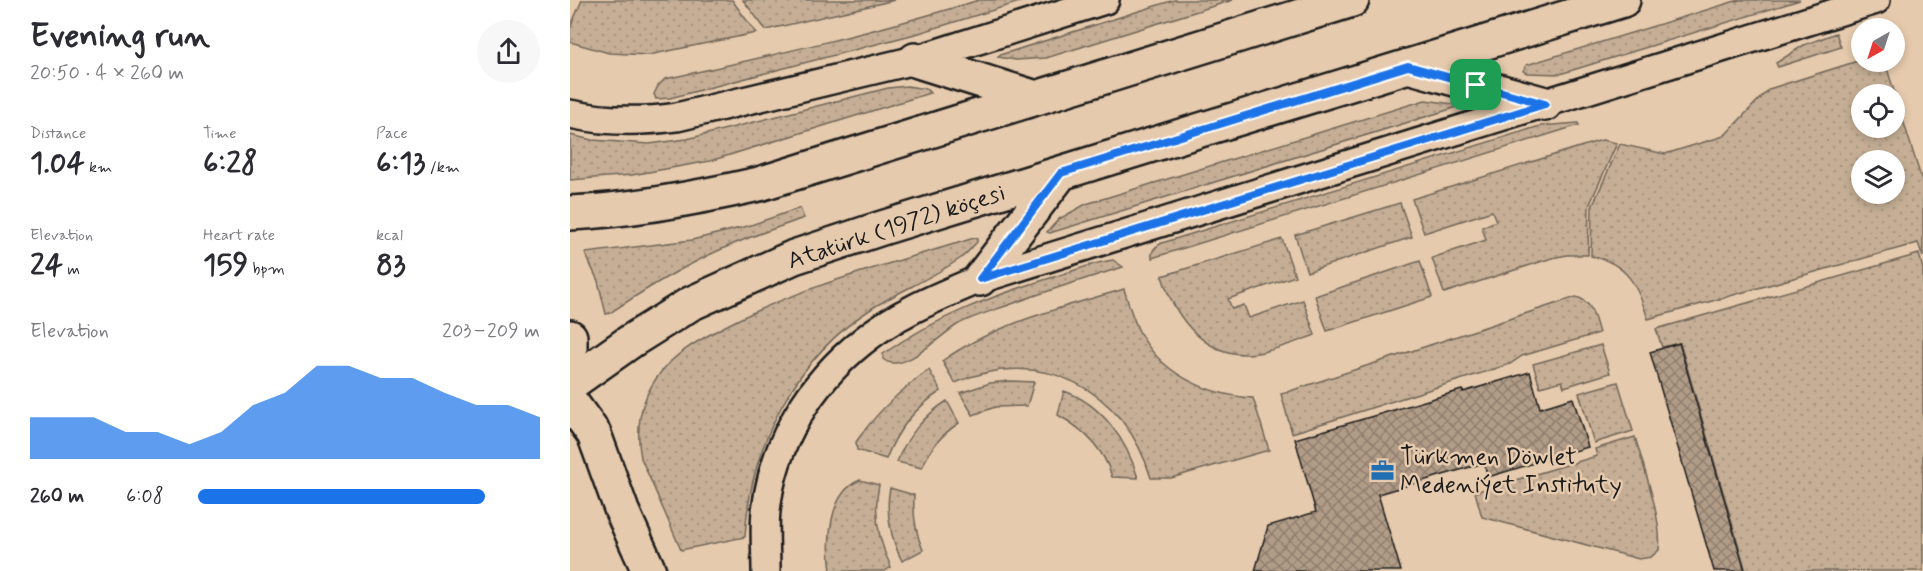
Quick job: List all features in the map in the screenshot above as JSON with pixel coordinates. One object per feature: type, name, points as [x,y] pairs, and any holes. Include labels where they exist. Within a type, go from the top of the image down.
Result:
[{"type":"main road","points":[[570,213],[643,207],[698,198],[759,184],[1352,0]]},
{"type":"main road","name":"Atatürk (1972) köçesi","points":[[570,384],[631,341],[690,304],[794,256],[1623,0]]},
{"type":"main road","points":[[915,60],[1036,98]]},
{"type":"main road","points":[[1408,66],[1545,104]]},
{"type":"main road","points":[[980,279],[1061,173]]},
{"type":"main road","points":[[570,338],[570,352]]},
{"type":"main road","points":[[570,401],[594,434],[622,511],[649,571]]},
{"type":"street","points":[[570,114],[619,121],[648,121],[677,117],[915,60],[1104,0]]},
{"type":"street","points":[[766,571],[766,512],[778,455],[793,421],[827,375],[863,340],[931,300],[980,279],[1876,0]]},
{"type":"shaded area","points":[[582,0],[732,0],[756,33],[649,55],[609,53],[570,42],[570,28]]},
{"type":"shaded area","points":[[743,0],[895,0],[766,30]]},
{"type":"shaded area","points":[[979,0],[1026,0],[919,33],[670,98],[656,99],[654,94],[665,79],[862,33]]},
{"type":"shaded area","points":[[1174,0],[1233,0],[1046,58],[1016,60],[998,57],[1000,55]]},
{"type":"shaded area","points":[[1739,0],[1800,0],[1560,74],[1523,71],[1526,65]]},
{"type":"shaded area","points":[[1836,33],[1841,47],[1778,67],[1776,63],[1804,45]]},
{"type":"shaded area","points":[[1851,63],[1851,72],[1888,72],[1892,84],[1851,84],[1851,138],[1905,138],[1905,126],[1923,184],[1923,257],[1918,243],[1648,319],[1630,278],[1614,264],[1591,256],[1592,207],[1620,144],[1665,154],[1724,136],[1769,89]]},
{"type":"shaded area","points":[[907,86],[926,89],[930,93],[710,161],[632,175],[570,180],[570,135],[592,140],[649,144],[687,139],[888,88]]},
{"type":"shaded area","points":[[1425,100],[1456,106],[1050,233],[1047,232],[1059,219],[1086,204]]},
{"type":"shaded area","points":[[1578,123],[1579,125],[1152,258],[1154,249],[1162,243],[1540,126]]},
{"type":"shaded area","points":[[1602,140],[1617,143],[1589,206],[1588,255],[1552,258],[1444,293],[1432,258],[1486,240],[1482,227],[1496,221],[1492,211],[1424,233],[1412,199]]},
{"type":"shaded area","points":[[1400,203],[1412,237],[1307,272],[1295,235]]},
{"type":"shaded area","points":[[800,208],[804,218],[710,255],[664,279],[606,314],[598,281],[585,253],[692,240],[748,226]]},
{"type":"shaded area","points":[[974,238],[977,242],[961,258],[874,307],[846,327],[821,351],[800,377],[767,437],[756,469],[745,537],[681,550],[641,458],[639,446],[639,424],[644,402],[654,382],[667,366],[686,349],[746,315],[842,278]]},
{"type":"shaded area","points":[[1282,239],[1295,276],[1228,299],[1232,309],[1244,305],[1249,318],[1303,300],[1315,335],[1272,350],[1239,354],[1223,350],[1196,334],[1175,307],[1162,276]]},
{"type":"shaded area","points":[[1919,254],[1923,269],[1923,571],[1746,571],[1680,343],[1662,347],[1656,329]]},
{"type":"shaded area","points":[[1113,260],[1123,267],[969,319],[957,325],[921,352],[900,362],[891,363],[883,359],[883,354],[904,340],[968,307],[1037,282]]},
{"type":"shaded area","points":[[1420,261],[1432,297],[1327,331],[1315,296]]},
{"type":"shaded area","points":[[1124,289],[1138,329],[1158,358],[1171,369],[1201,386],[1235,396],[1253,398],[1269,450],[1171,478],[1151,478],[1139,447],[1122,420],[1100,399],[1075,383],[1048,373],[1018,369],[987,373],[955,383],[942,361],[962,348],[1006,327]]},
{"type":"shaded area","points":[[1576,297],[1589,306],[1599,333],[1522,356],[1510,364],[1292,433],[1281,394]]},
{"type":"shaded area","points":[[1601,345],[1610,373],[1564,387],[1562,381],[1540,387],[1533,364]]},
{"type":"shaded area","points":[[929,370],[941,391],[923,404],[908,420],[890,448],[886,459],[857,450],[856,442],[880,412],[898,394]]},
{"type":"shaded area","points":[[1034,382],[1027,406],[995,407],[973,415],[960,393],[990,383]]},
{"type":"shaded area","points":[[1618,382],[1633,431],[1594,443],[1579,393]]},
{"type":"shaded area","points":[[1064,391],[1078,397],[1101,414],[1120,438],[1138,478],[1112,477],[1098,448],[1084,433],[1058,415]]},
{"type":"shaded area","points":[[947,401],[959,423],[937,443],[922,468],[897,462],[917,427]]},
{"type":"shaded area","points":[[1635,437],[1652,493],[1658,524],[1659,550],[1651,557],[1639,559],[1482,517],[1475,492],[1597,456],[1595,449]]},
{"type":"shaded area","points":[[860,480],[879,485],[878,527],[891,567],[885,571],[831,571],[830,533],[836,507],[849,486]]},
{"type":"shaded area","points":[[890,488],[914,495],[915,523],[923,550],[902,561],[890,525],[888,506]]},
{"type":"building","points":[[1679,343],[1745,571],[1714,571],[1650,352]]},
{"type":"building","name":"Türkmen Döwlet Medeniýet Instituty","points":[[1530,372],[1540,408],[1573,398],[1588,447],[1488,477],[1484,463],[1378,494],[1401,571],[1255,571],[1268,526],[1316,512],[1295,439]]},
{"type":"place","name":"Türkmen Döwlet Medeniýet Instituty","points":[[1382,470]]},
{"type":"route","points":[[1408,66],[1476,85],[1545,104],[980,279],[1061,173],[1408,66]]}]
